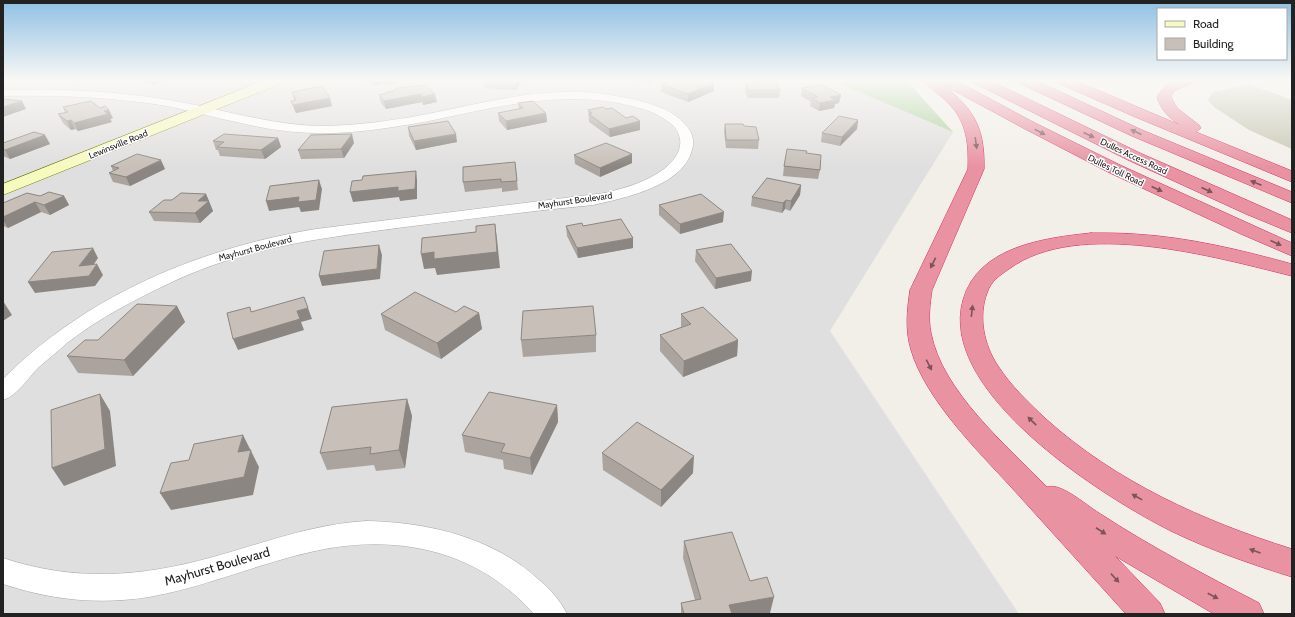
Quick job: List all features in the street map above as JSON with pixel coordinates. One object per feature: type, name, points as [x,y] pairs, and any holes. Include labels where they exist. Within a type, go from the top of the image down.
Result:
[{"type":"highway","points":[[961,109],[970,120],[975,137],[977,152],[976,169],[921,290],[917,311],[917,328],[920,342],[928,362],[955,406],[976,431],[1148,614]]},
{"type":"highway","name":"Dulles Toll Road","points":[[999,109],[1077,151],[1182,201],[1292,250]]},
{"type":"highway","name":"Dulles Access Road","points":[[1035,109],[1141,160],[1292,227]]},
{"type":"highway","points":[[1085,109],[1137,133],[1292,198]]},
{"type":"highway","points":[[1132,109],[1285,174]]},
{"type":"highway","points":[[1170,109],[1192,127],[1217,143],[1285,174]]},
{"type":"highway","points":[[1292,270],[1250,258],[1165,242],[1129,238],[1076,240],[1049,244],[1030,249],[1000,264],[984,278],[978,288],[971,314],[976,346],[996,382],[1034,424],[1088,468],[1122,489],[1161,510],[1214,535],[1292,563]]},
{"type":"highway","points":[[1002,458],[1040,489],[1115,540],[1160,567],[1247,614]]},
{"type":"main road","name":"Lewinsville Road","points":[[3,190],[205,109]]},
{"type":"street","points":[[197,109],[202,110]]},
{"type":"street","name":"Mayhurst Boulevard","points":[[202,110],[281,127],[328,129],[378,126],[473,109]]},
{"type":"street","name":"Mayhurst Boulevard","points":[[3,392],[36,360],[64,337],[93,317],[160,281],[214,259],[261,245],[316,234],[593,200],[639,187],[665,175],[676,166],[687,149],[687,140],[684,132],[678,124],[669,117],[651,109]]},
{"type":"street","name":"Mayhurst Boulevard","points":[[3,571],[24,580],[62,587],[106,588],[157,582],[196,574],[291,545],[334,536],[376,533],[413,535],[450,543],[486,558],[519,579],[544,603],[552,614]]},
{"type":"shaded area","points":[[3,109],[899,109],[953,132],[830,331],[1019,614],[3,614]]},
{"type":"shaded area","points":[[1217,109],[1292,109],[1292,149],[1249,130]]},
{"type":"green space","points":[[899,109],[932,109],[953,132]]},
{"type":"building","points":[[65,109],[109,110],[104,111],[108,114],[74,123],[71,120],[67,121],[58,114],[68,112]]},
{"type":"building","points":[[519,109],[541,109],[546,113],[506,121],[498,113]]},
{"type":"building","points":[[613,109],[626,118],[633,116],[640,121],[609,129],[589,114],[592,113],[588,110]]},
{"type":"building","points":[[839,116],[858,120],[842,137],[822,133]]},
{"type":"building","points":[[448,121],[456,134],[414,141],[408,127]]},
{"type":"building","points":[[725,124],[743,124],[744,126],[756,127],[759,140],[726,140]]},
{"type":"building","points":[[34,132],[45,135],[5,150],[3,149],[3,143]]},
{"type":"building","points":[[224,134],[278,138],[261,150],[217,147],[224,142],[213,141]]},
{"type":"building","points":[[352,134],[341,149],[298,150],[311,135]]},
{"type":"building","points":[[606,143],[632,154],[600,168],[574,155]]},
{"type":"building","points":[[787,149],[807,151],[806,153],[821,155],[820,170],[784,166]]},
{"type":"building","points":[[137,154],[161,160],[126,177],[109,173],[119,168],[111,166]]},
{"type":"building","points":[[515,162],[517,181],[501,182],[501,179],[463,182],[463,167]]},
{"type":"building","points":[[416,171],[415,189],[398,191],[398,187],[350,192],[352,181],[362,180],[363,176]]},
{"type":"building","points":[[767,178],[801,185],[791,201],[786,200],[783,203],[752,197]]},
{"type":"building","points":[[319,180],[316,200],[298,202],[299,197],[266,201],[270,186]]},
{"type":"building","points":[[49,192],[64,196],[44,205],[35,202],[3,217],[3,203],[27,193],[40,196]]},
{"type":"building","points":[[181,193],[206,194],[198,201],[209,201],[195,213],[149,212],[164,200],[172,200]]},
{"type":"building","points":[[701,194],[724,212],[680,224],[659,205]]},
{"type":"building","points":[[621,219],[633,238],[577,248],[566,226],[582,223],[583,226]]},
{"type":"building","points":[[495,224],[497,252],[434,259],[434,252],[421,254],[422,238],[476,232],[476,226]]},
{"type":"building","points":[[731,244],[752,271],[716,278],[696,250]]},
{"type":"building","points":[[379,245],[377,269],[319,276],[324,251]]},
{"type":"building","points":[[93,248],[79,266],[97,264],[89,276],[28,282],[52,252]]},
{"type":"building","points":[[415,292],[456,312],[464,306],[479,313],[437,343],[381,314]]},
{"type":"building","points":[[304,297],[308,308],[297,311],[300,319],[233,339],[227,313],[250,307],[251,312]]},
{"type":"building","points":[[137,304],[177,306],[124,360],[67,356],[85,340],[98,340]]},
{"type":"building","points":[[593,306],[596,335],[521,340],[523,311]]},
{"type":"building","points":[[703,307],[738,340],[684,361],[660,335],[691,324],[681,314]]},
{"type":"building","points":[[489,392],[557,405],[530,458],[501,452],[505,444],[462,435]]},
{"type":"building","points":[[100,394],[105,449],[52,468],[51,410]]},
{"type":"building","points":[[407,399],[399,450],[370,454],[371,447],[320,453],[332,407]]},
{"type":"building","points":[[637,422],[694,456],[661,490],[602,453]]},
{"type":"building","points":[[243,435],[238,452],[251,450],[244,477],[160,493],[171,463],[189,460],[194,444]]},
{"type":"building","points":[[732,532],[750,581],[767,577],[774,597],[729,605],[732,614],[684,614],[681,603],[701,599],[684,541]]}]
